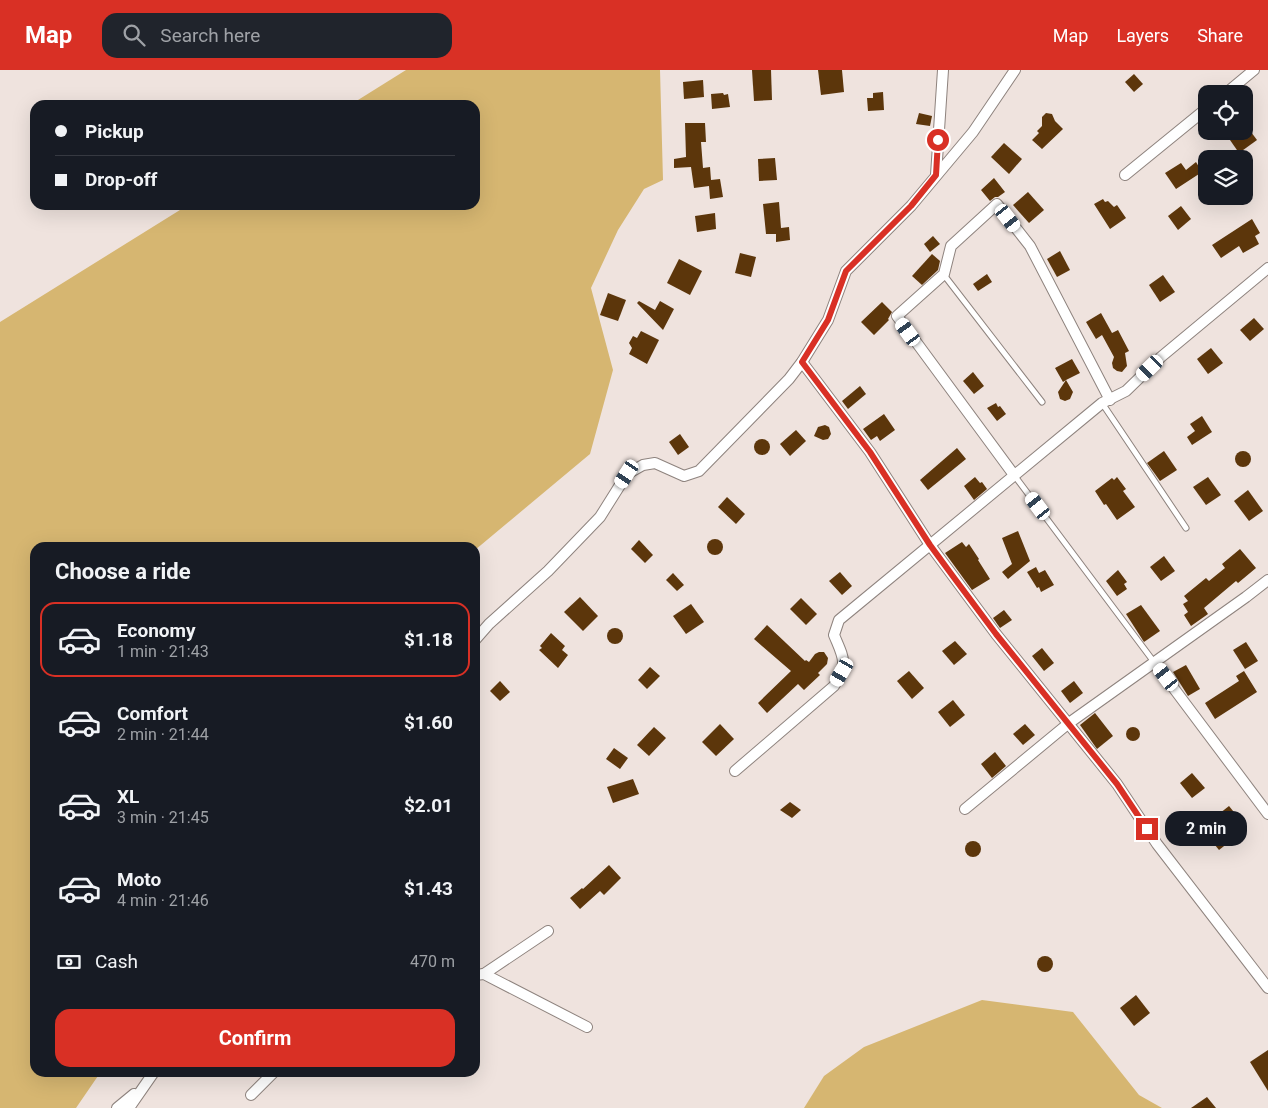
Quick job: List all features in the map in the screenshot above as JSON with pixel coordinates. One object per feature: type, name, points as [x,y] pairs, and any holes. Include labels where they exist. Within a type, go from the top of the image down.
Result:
[{"type":"street","points":[[936,175],[943,70]]},
{"type":"street","points":[[1236,85],[1254,70]]},
{"type":"street","points":[[480,634],[548,571],[600,517],[627,474],[643,465],[655,463],[684,476],[699,471],[789,379],[828,320],[846,271],[911,206],[973,132],[1009,72]]},
{"type":"street","points":[[1125,176],[1198,116]]},
{"type":"street","points":[[1014,475],[897,316],[944,274],[951,246],[997,204],[1030,246],[1106,401]]},
{"type":"street","points":[[735,771],[834,686],[842,672],[844,659],[834,634],[839,620],[1106,401],[1126,391],[1162,357],[1268,268]]},
{"type":"street","points":[[802,362],[870,452],[930,545],[996,634],[1117,784],[1157,844],[1268,988]]},
{"type":"street","points":[[965,808],[1069,723],[1268,580]]},
{"type":"street","points":[[1154,662],[1268,814]]},
{"type":"street","points":[[480,974],[548,931]]},
{"type":"street","points":[[480,975],[587,1027]]},
{"type":"street","points":[[129,1108],[150,1077]]},
{"type":"street","points":[[251,1095],[269,1077]]},
{"type":"street","points":[[117,1108],[146,1083]]},
{"type":"lane","points":[[944,274],[1042,402]]},
{"type":"lane","points":[[1106,401],[1186,528]]},
{"type":"lane","points":[[1014,475],[1154,662]]},
{"type":"shaded area","points":[[406,70],[660,70],[663,180],[644,189],[618,230],[591,288],[613,370],[590,454],[480,546],[480,542],[30,542],[30,1077],[97,1077],[76,1108],[0,1108],[0,322],[180,210],[480,210],[480,100],[358,100]]},
{"type":"shaded area","points":[[982,1000],[1073,1012],[1139,1095],[1162,1108],[804,1108],[824,1076],[864,1047]]},
{"type":"building","points":[[752,70],[771,70],[772,100],[754,101]]},
{"type":"building","points":[[818,70],[842,70],[844,92],[821,95]]},
{"type":"building","points":[[1134,74],[1143,84],[1134,92],[1125,82]]},
{"type":"building","points":[[703,80],[704,97],[684,99],[683,82]]},
{"type":"building","points":[[883,92],[884,110],[868,111],[867,98],[873,98],[873,93]]},
{"type":"building","points":[[723,93],[724,95],[728,94],[730,107],[712,109],[711,94]]},
{"type":"building","points":[[919,113],[932,116],[930,126],[916,124]]},
{"type":"building","points":[[1046,113],[1052,114],[1055,121],[1063,129],[1042,149],[1032,140],[1039,133],[1037,131],[1042,126],[1042,117]]},
{"type":"building","points":[[685,123],[705,123],[706,142],[701,142],[703,168],[710,167],[711,180],[720,179],[723,197],[710,199],[709,186],[694,188],[691,167],[674,168],[674,159],[686,157]]},
{"type":"building","points":[[1253,135],[1257,140],[1243,150],[1237,150],[1230,140],[1253,140]]},
{"type":"building","points":[[1004,143],[1022,159],[1009,174],[991,157]]},
{"type":"building","points":[[775,158],[777,180],[759,181],[758,159]]},
{"type":"building","points":[[1196,162],[1198,165],[1198,175],[1176,189],[1165,173],[1181,163],[1186,170]]},
{"type":"building","points":[[994,178],[1005,192],[990,201],[981,190]]},
{"type":"building","points":[[1028,192],[1044,210],[1029,223],[1013,205]]},
{"type":"building","points":[[1103,199],[1114,207],[1117,205],[1126,218],[1110,229],[1094,204]]},
{"type":"building","points":[[779,202],[781,228],[789,227],[790,240],[776,242],[776,234],[766,234],[763,204]]},
{"type":"building","points":[[1181,206],[1191,219],[1178,230],[1168,216]]},
{"type":"building","points":[[715,213],[716,229],[697,232],[695,216]]},
{"type":"building","points":[[1252,219],[1260,233],[1255,236],[1259,244],[1243,253],[1239,246],[1221,258],[1212,245]]},
{"type":"building","points":[[933,236],[940,244],[930,252],[924,244]]},
{"type":"building","points":[[1060,251],[1070,270],[1057,277],[1047,259]]},
{"type":"building","points":[[740,253],[756,257],[751,277],[735,273]]},
{"type":"building","points":[[932,254],[940,261],[938,270],[922,285],[912,276]]},
{"type":"building","points":[[679,259],[702,271],[690,295],[667,283]]},
{"type":"building","points":[[987,274],[992,282],[978,291],[973,284]]},
{"type":"building","points":[[1163,275],[1175,292],[1160,302],[1149,285]]},
{"type":"building","points":[[608,293],[626,300],[618,321],[600,315]]},
{"type":"building","points":[[639,301],[655,310],[660,301],[674,309],[663,330],[637,303]]},
{"type":"building","points":[[882,302],[892,312],[889,320],[874,335],[861,322]]},
{"type":"building","points":[[1101,313],[1112,333],[1118,330],[1129,351],[1125,353],[1127,366],[1122,372],[1113,368],[1114,357],[1102,335],[1096,339],[1086,322]]},
{"type":"building","points":[[1254,318],[1264,329],[1250,341],[1240,330]]},
{"type":"building","points":[[641,331],[659,340],[647,364],[629,354],[632,348],[629,343],[633,336],[637,338]]},
{"type":"building","points":[[1211,348],[1223,363],[1208,374],[1197,359]]},
{"type":"building","points":[[1072,359],[1080,373],[1063,382],[1055,368]]},
{"type":"building","points":[[973,372],[984,386],[974,394],[963,381]]},
{"type":"building","points":[[1066,380],[1073,392],[1070,399],[1065,401],[1060,399],[1058,392]]},
{"type":"building","points":[[860,386],[866,394],[848,409],[842,401]]},
{"type":"building","points":[[996,403],[1006,414],[997,421],[987,408]]},
{"type":"building","points":[[884,414],[895,430],[880,441],[877,436],[871,440],[863,429]]},
{"type":"building","points":[[1202,416],[1212,432],[1192,445],[1187,437],[1195,431],[1190,424]]},
{"type":"building","points":[[825,425],[829,427],[831,434],[828,439],[823,440],[814,436],[818,427]]},
{"type":"building","points":[[796,430],[806,441],[790,456],[780,444]]},
{"type":"building","points":[[680,434],[689,447],[678,455],[669,442]]},
{"type":"building","points":[[762,439],[768,441],[770,447],[768,453],[762,455],[756,453],[754,447],[756,441]]},
{"type":"building","points":[[957,448],[966,459],[928,490],[920,480]]},
{"type":"building","points":[[1164,451],[1177,470],[1160,481],[1147,463]]},
{"type":"building","points":[[1243,451],[1251,459],[1243,467],[1235,459]]},
{"type":"building","points":[[975,477],[987,489],[974,500],[964,486]]},
{"type":"building","points":[[1117,477],[1126,489],[1123,491],[1135,507],[1117,520],[1095,491],[1112,478],[1114,480]]},
{"type":"building","points":[[1208,477],[1221,495],[1206,505],[1193,487]]},
{"type":"building","points":[[1248,490],[1263,511],[1249,521],[1234,501]]},
{"type":"building","points":[[727,497],[745,514],[736,524],[718,507]]},
{"type":"building","points":[[1018,531],[1030,561],[1008,579],[1002,572],[1012,564],[1002,538]]},
{"type":"building","points":[[715,539],[723,547],[715,555],[707,547]]},
{"type":"building","points":[[639,540],[653,555],[645,563],[631,549]]},
{"type":"building","points":[[962,542],[966,547],[969,544],[990,579],[972,590],[945,553]]},
{"type":"building","points":[[1240,549],[1256,568],[1238,583],[1236,581],[1204,608],[1208,614],[1191,626],[1184,615],[1188,612],[1183,604],[1188,601],[1184,596],[1206,578],[1209,581],[1225,568],[1222,564]]},
{"type":"building","points":[[1164,556],[1175,571],[1161,581],[1150,567]]},
{"type":"building","points":[[1036,567],[1039,573],[1045,570],[1054,585],[1041,592],[1027,572]]},
{"type":"building","points":[[1118,570],[1127,582],[1124,584],[1127,589],[1117,596],[1106,581]]},
{"type":"building","points":[[840,572],[852,586],[842,595],[829,581]]},
{"type":"building","points":[[673,573],[684,585],[677,591],[666,580]]},
{"type":"building","points":[[580,597],[598,616],[583,631],[564,612]]},
{"type":"building","points":[[801,598],[817,614],[806,625],[790,609]]},
{"type":"building","points":[[691,604],[704,622],[686,634],[673,616]]},
{"type":"building","points":[[1141,605],[1160,631],[1144,642],[1126,614]]},
{"type":"building","points":[[1004,610],[1012,620],[1000,628],[993,618]]},
{"type":"building","points":[[767,625],[805,661],[809,662],[819,652],[824,652],[828,658],[827,664],[818,673],[820,675],[804,690],[798,684],[767,713],[758,703],[791,671],[754,639]]},
{"type":"building","points":[[615,628],[623,636],[615,644],[607,636]]},
{"type":"building","points":[[551,633],[565,646],[562,650],[568,655],[558,668],[539,650]]},
{"type":"building","points":[[955,641],[967,654],[954,665],[942,651]]},
{"type":"building","points":[[1246,642],[1258,661],[1245,669],[1233,650]]},
{"type":"building","points":[[1042,648],[1054,663],[1044,671],[1032,656]]},
{"type":"building","points":[[1186,665],[1200,689],[1188,696],[1173,672]]},
{"type":"building","points":[[650,667],[660,676],[647,689],[638,680]]},
{"type":"building","points":[[909,671],[924,688],[912,699],[897,681]]},
{"type":"building","points":[[1244,671],[1257,692],[1215,719],[1205,703],[1239,681],[1236,676]]},
{"type":"building","points":[[500,681],[510,692],[500,701],[490,691]]},
{"type":"building","points":[[1074,681],[1083,693],[1070,703],[1061,691]]},
{"type":"building","points":[[953,700],[965,715],[950,727],[938,712]]},
{"type":"building","points":[[1095,713],[1113,736],[1097,749],[1080,725]]},
{"type":"building","points":[[720,724],[734,739],[716,756],[702,742]]},
{"type":"building","points":[[1025,724],[1035,735],[1023,745],[1013,734]]},
{"type":"building","points":[[654,727],[666,738],[649,756],[637,745]]},
{"type":"building","points":[[1133,727],[1138,729],[1140,734],[1138,739],[1133,741],[1128,739],[1126,734],[1128,729]]},
{"type":"building","points":[[614,748],[628,758],[620,769],[606,759]]},
{"type":"building","points":[[995,752],[1006,766],[992,778],[981,764]]},
{"type":"building","points":[[1192,773],[1205,788],[1192,798],[1180,783]]},
{"type":"building","points":[[633,779],[639,794],[613,803],[607,787]]},
{"type":"building","points":[[790,802],[801,810],[792,818],[780,810]]},
{"type":"building","points":[[1229,806],[1247,828],[1219,850],[1201,828]]},
{"type":"building","points":[[973,841],[981,849],[973,857],[965,849]]},
{"type":"building","points":[[609,865],[621,878],[604,895],[600,891],[580,909],[570,898],[583,889]]},
{"type":"building","points":[[1045,956],[1053,964],[1045,972],[1037,964]]},
{"type":"building","points":[[1136,995],[1150,1013],[1134,1026],[1120,1008]]},
{"type":"building","points":[[1268,1050],[1268,1091],[1250,1062]]},
{"type":"building","points":[[1207,1097],[1216,1108],[1191,1108]]},
{"type":"route","points":[[938,140],[936,175],[911,206],[846,271],[828,320],[802,362],[870,452],[930,545],[952,575],[996,634],[1117,784],[1147,829]]}]
